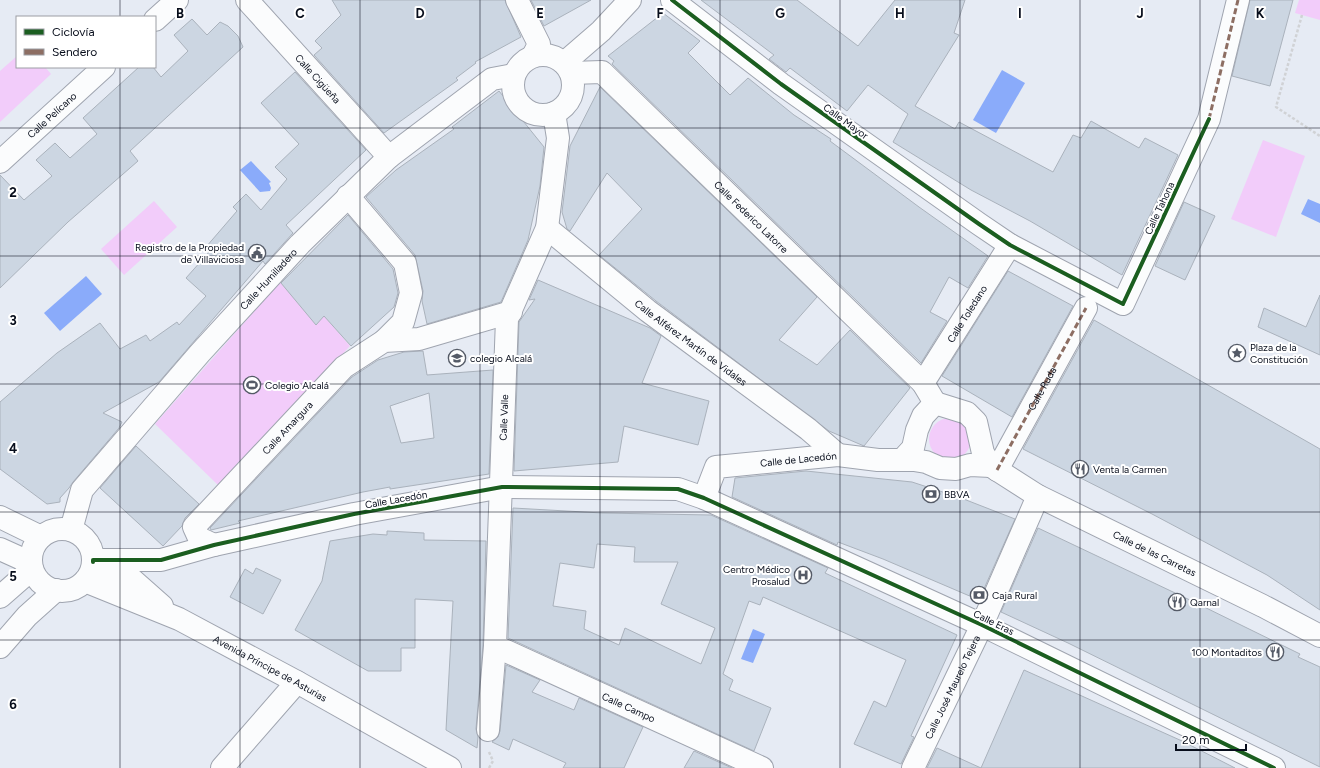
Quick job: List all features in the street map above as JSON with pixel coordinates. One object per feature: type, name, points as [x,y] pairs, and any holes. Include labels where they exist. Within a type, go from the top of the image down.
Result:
[{"type":"street","points":[[156,19],[177,0]]},
{"type":"street","name":"Calle Cigüeña","points":[[246,0],[389,157]]},
{"type":"street","points":[[517,0],[539,44],[533,56]]},
{"type":"street","points":[[568,68],[630,0]]},
{"type":"street","name":"Calle Mayor","points":[[672,0],[781,84],[931,192],[1010,245],[1123,304]]},
{"type":"street","name":"Calle Tahona","points":[[1123,304],[1209,119],[1238,0]]},
{"type":"street","points":[[533,56],[553,56],[568,68],[573,88],[567,103],[554,113],[538,115],[521,106],[513,92],[514,75],[521,63],[533,56]]},
{"type":"street","name":"Calle Pelícano","points":[[0,162],[103,68]]},
{"type":"street","name":"Calle Federico Latorre","points":[[568,68],[602,72],[923,383],[935,403]]},
{"type":"street","name":"Calle Humilladero","points":[[71,530],[82,490],[200,353],[300,244],[389,157],[492,79],[514,75]]},
{"type":"street","name":"Calle Valle","points":[[488,739],[495,646],[507,319],[547,228],[558,138],[554,113]]},
{"type":"street","points":[[348,196],[405,263],[411,293],[403,322],[384,341]]},
{"type":"street","name":"Calle Alférez Martín de Vidales","points":[[547,228],[648,312],[808,429],[838,455]]},
{"type":"street","name":"Calle Toledano","points":[[923,383],[1010,245]]},
{"type":"street","name":"Calle Ruda","points":[[994,468],[1086,308]]},
{"type":"street","name":"Calle Amargura","points":[[214,545],[199,538],[194,527],[344,367],[384,341],[419,339],[511,312]]},
{"type":"street","points":[[908,460],[923,416],[935,403],[967,413],[976,422],[983,454],[994,468]]},
{"type":"street","name":"Calle de Lacedón","points":[[704,498],[716,467],[838,455],[878,460],[908,460],[926,462],[940,468],[956,469],[970,465],[994,468]]},
{"type":"street","name":"Calle de las Carretas","points":[[994,468],[1038,496],[1263,606],[1320,636]]},
{"type":"street","name":"Calle Lacedón","points":[[91,568],[161,560],[214,545],[354,514],[502,487],[678,489],[704,498]]},
{"type":"street","name":"Calle José Maurelo Tejera","points":[[913,768],[982,625],[1038,496]]},
{"type":"street","name":"Calle Eras","points":[[704,498],[982,625],[1274,768]]},
{"type":"street","points":[[0,517],[41,536]]},
{"type":"street","points":[[60,528],[71,530],[83,536],[91,548],[91,568],[76,587],[66,591],[46,587],[38,579],[32,566],[33,549],[41,536],[50,531],[60,528]]},
{"type":"street","points":[[0,548],[32,566]]},
{"type":"street","points":[[150,596],[161,560]]},
{"type":"street","points":[[0,597],[32,566]]},
{"type":"street","points":[[91,568],[127,575],[179,619]]},
{"type":"street","name":"Avenida Príncipe de Asturias","points":[[91,568],[179,619],[297,682],[425,763],[450,768]]},
{"type":"street","points":[[0,647],[27,616],[56,590]]},
{"type":"street","name":"Calle Campo","points":[[495,646],[762,768]]},
{"type":"street","points":[[222,768],[297,682]]},
{"type":"path","points":[[1302,15],[1276,107],[1320,136]]},
{"type":"path","points":[[488,739],[493,761],[489,768]]},
{"type":"shaded area","points":[[1299,0],[1320,0],[1320,20],[1295,13]]},
{"type":"shaded area","points":[[16,57],[16,68],[46,68],[51,74],[0,122],[0,71]]},
{"type":"shaded area","points":[[1263,140],[1305,156],[1276,237],[1231,219]]},
{"type":"shaded area","points":[[154,201],[177,227],[124,275],[101,249]]},
{"type":"shaded area","name":"Colegio Alcalá","points":[[280,282],[316,324],[324,316],[350,346],[219,486],[155,424]]},
{"type":"shaded area","points":[[946,418],[954,418],[965,424],[971,435],[971,443],[965,454],[954,460],[946,460],[935,454],[929,443],[929,435],[935,424]]},
{"type":"water","points":[[1002,70],[1025,83],[996,133],[973,120]]},
{"type":"water","points":[[251,161],[271,182],[269,183],[271,188],[270,191],[260,192],[240,170]]},
{"type":"water","points":[[1308,199],[1320,204],[1320,223],[1301,214]]},
{"type":"water","points":[[86,276],[102,294],[60,331],[44,313]]},
{"type":"water","points":[[753,629],[765,634],[753,663],[741,659]]},
{"type":"building","points":[[332,0],[505,0],[521,37],[475,62],[476,63],[456,78],[458,80],[384,133],[314,55],[322,48],[315,41],[341,15]]},
{"type":"building","points":[[531,0],[591,0],[544,26]]},
{"type":"building","points":[[701,0],[797,0],[858,46],[895,0],[965,0],[954,33],[959,35],[915,106],[955,129],[959,122],[1053,172],[1073,135],[1081,138],[1091,121],[1139,148],[1145,138],[1178,155],[1122,275],[1030,221],[971,190],[893,142],[908,114],[868,85],[847,111],[790,68],[786,72],[769,59],[774,55]]},
{"type":"building","points":[[1250,0],[1293,0],[1270,86],[1232,76]]},
{"type":"building","points":[[663,13],[700,41],[688,53],[730,95],[748,78],[794,115],[831,139],[830,141],[988,256],[968,288],[949,277],[930,312],[947,321],[921,363],[612,64],[614,61],[608,56]]},
{"type":"building","points":[[192,19],[207,35],[220,22],[228,26],[238,36],[243,47],[130,151],[138,161],[68,222],[0,288],[0,175],[24,200],[52,176],[36,160],[55,143],[70,158],[97,134],[83,118],[138,68],[154,68],[161,77],[188,51],[174,35]]},
{"type":"building","points":[[295,72],[366,150],[286,225],[293,233],[265,264],[263,261],[159,382],[103,413],[122,422],[119,428],[60,498],[60,502],[47,504],[0,469],[0,402],[57,353],[100,323],[120,349],[146,335],[150,341],[177,322],[179,325],[206,296],[186,278],[210,251],[206,247],[237,211],[233,207],[246,194],[261,210],[287,179],[275,167],[299,144],[261,103]]},
{"type":"building","points":[[600,87],[817,297],[779,340],[817,365],[850,330],[910,388],[864,446],[829,431],[656,301],[599,255],[642,209],[607,173],[570,231],[567,229],[562,212],[570,146]]},
{"type":"building","points":[[499,91],[544,147],[540,186],[528,240],[501,302],[427,324],[422,301],[423,291],[415,255],[366,197],[396,170],[454,129],[452,127]]},
{"type":"building","points":[[1184,202],[1215,216],[1185,280],[1155,266]]},
{"type":"building","points":[[348,215],[393,269],[398,293],[394,307],[351,346],[324,316],[316,325],[281,283]]},
{"type":"building","points":[[1008,271],[1073,306],[1012,417],[942,376]]},
{"type":"building","points":[[538,280],[650,328],[661,336],[642,383],[709,401],[698,445],[624,426],[618,462],[514,471],[519,322],[535,299],[529,300]]},
{"type":"building","points":[[1320,295],[1320,355],[1258,327],[1264,308],[1306,327]]},
{"type":"building","points":[[1094,320],[1320,449],[1320,610],[1267,575],[1152,514],[1023,449]]},
{"type":"building","points":[[423,351],[427,375],[493,370],[489,474],[363,492],[238,521],[240,523],[211,530],[210,528],[352,377],[378,360],[404,352]],"holes":[[[429,393],[434,438],[401,443],[390,406]]]},
{"type":"building","points":[[136,446],[199,504],[185,518],[182,526],[163,546],[100,488]]},
{"type":"building","points":[[806,471],[912,482],[961,498],[1015,519],[979,600],[883,559],[838,542],[837,545],[732,497],[735,478]]},
{"type":"building","points":[[513,508],[602,513],[711,515],[828,568],[825,573],[957,635],[911,736],[914,737],[901,764],[854,744],[874,701],[886,707],[906,660],[763,597],[760,605],[749,601],[723,674],[733,680],[729,690],[771,708],[754,751],[508,638]],"holes":[[[597,544],[635,547],[634,562],[678,562],[661,604],[715,628],[701,664],[625,628],[619,645],[584,629],[586,611],[553,606],[560,563],[594,568]]]},
{"type":"building","points":[[1038,528],[1300,654],[1298,657],[1320,667],[1320,767],[1068,643],[1001,612]]},
{"type":"building","points":[[387,531],[424,533],[424,540],[486,541],[483,645],[476,729],[478,737],[477,748],[446,730],[453,601],[415,599],[415,648],[401,648],[401,671],[368,671],[295,630],[322,581],[330,541],[373,534],[387,535]]},
{"type":"building","points":[[256,568],[281,580],[263,614],[230,597],[245,569],[253,574]]},
{"type":"building","points":[[506,665],[540,680],[532,692],[574,710],[579,698],[643,727],[624,768],[563,768],[566,763],[513,739],[509,750],[492,742],[498,737],[500,731]]},
{"type":"building","points":[[1024,670],[1182,741],[1235,768],[981,768]]},
{"type":"building","points":[[937,748],[981,768],[927,768]]},
{"type":"building","points":[[694,751],[732,768],[684,768]]},
{"type":"marked path","points":[[1209,119],[1238,0]]},
{"type":"marked path","points":[[997,470],[1086,308]]},
{"type":"cycle path","points":[[672,0],[781,84],[1010,245],[1123,304],[1209,119]]},
{"type":"cycle path","points":[[93,562],[93,560],[161,560],[214,545],[354,514],[502,487],[678,489],[704,498],[982,625],[1274,768]]},
{"type":"place","name":"Registro de la Propiedad de Villaviciosa","points":[[257,253]]},
{"type":"place","name":"Plaza de la Constitución","points":[[1237,353]]},
{"type":"place","name":"colegio Alcalá","points":[[457,358]]},
{"type":"place","name":"Colegio Alcalá","points":[[252,385]]},
{"type":"place","name":"Venta la Carmen","points":[[1080,469]]},
{"type":"place","name":"BBVA","points":[[931,494]]},
{"type":"place","name":"Centro Médico Prosalud","points":[[803,575]]},
{"type":"place","name":"Caja Rural","points":[[979,595]]},
{"type":"place","name":"Qarnal","points":[[1177,602]]},
{"type":"place","name":"100 Montaditos","points":[[1275,652]]}]
